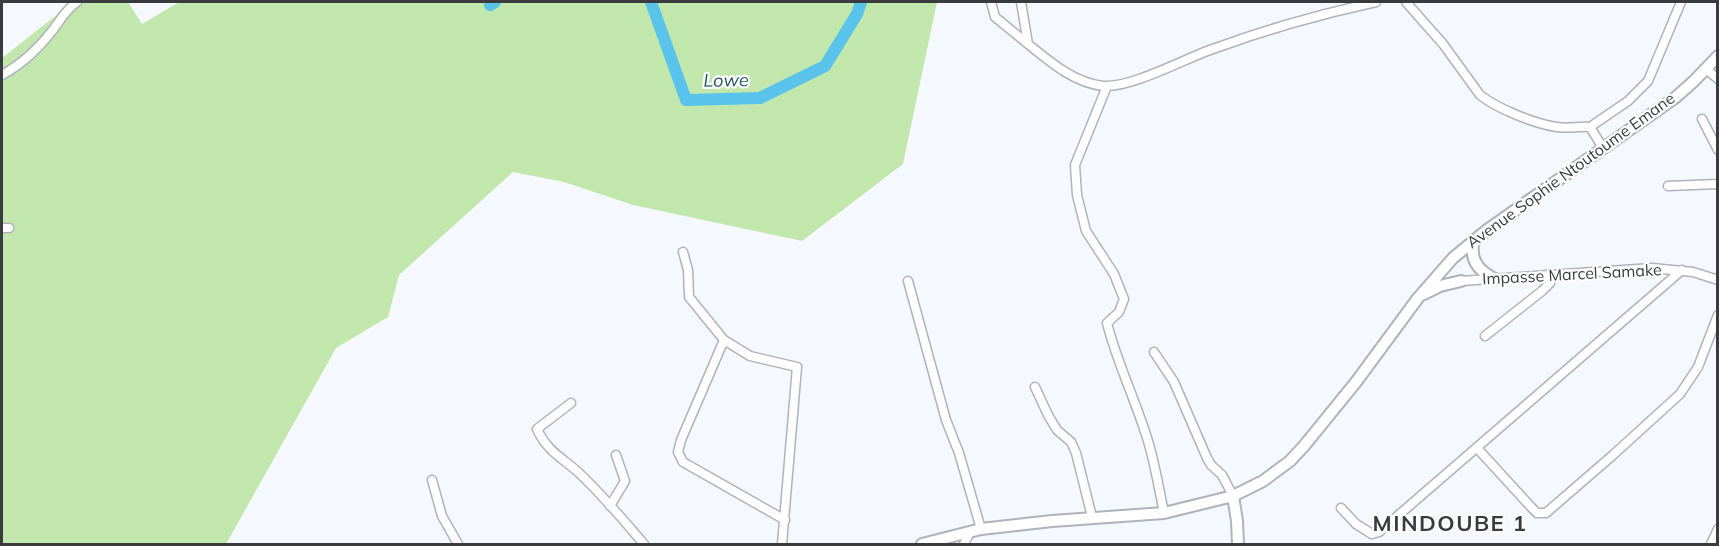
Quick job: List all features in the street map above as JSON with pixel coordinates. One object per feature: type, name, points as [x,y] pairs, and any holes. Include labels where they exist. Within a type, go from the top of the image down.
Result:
[{"type":"street","points":[[2,75],[21,64],[40,46],[64,14],[77,2]]},
{"type":"street","points":[[991,2],[995,17],[1051,63],[1093,84],[1107,86],[1137,79],[1211,50],[1286,26],[1376,2]]},
{"type":"street","points":[[1021,2],[1028,44]]},
{"type":"street","points":[[1406,2],[1443,44],[1480,95],[1534,122],[1560,128],[1590,127],[1628,101],[1648,81],[1680,2]]},
{"type":"street","name":"Avenue Sophie Ntoutoume Emane","points":[[922,544],[976,530],[1164,513],[1233,495],[1276,472],[1297,454],[1356,382],[1418,298],[1447,265],[1474,240],[1676,97],[1718,56]]},
{"type":"street","points":[[1706,69],[1718,79]]},
{"type":"street","points":[[1107,86],[1075,165],[1077,195],[1086,231],[1121,290],[1123,305],[1107,323],[1110,340],[1122,367],[1148,442],[1164,513]]},
{"type":"street","points":[[1702,119],[1718,150]]},
{"type":"street","points":[[1590,127],[1603,148]]},
{"type":"street","points":[[1668,186],[1718,184]]},
{"type":"street","points":[[1474,240],[1473,253],[1476,266],[1494,279]]},
{"type":"street","points":[[683,252],[688,270],[689,297],[724,340],[750,356],[797,367],[783,544]]},
{"type":"street","points":[[1447,265],[1449,273],[1461,281]]},
{"type":"street","name":"Impasse Marcel Samake","points":[[1461,281],[1652,268],[1682,270],[1718,280]]},
{"type":"street","points":[[1341,508],[1363,530],[1372,534],[1379,532],[1682,270]]},
{"type":"street","points":[[1485,336],[1542,291],[1550,283],[1550,274]]},
{"type":"street","points":[[908,281],[946,420],[964,470],[976,530],[964,544]]},
{"type":"street","points":[[1418,298],[1440,286],[1461,281]]},
{"type":"street","points":[[1478,448],[1537,513],[1546,513],[1613,456],[1680,394],[1698,367],[1718,315]]},
{"type":"street","points":[[724,340],[678,452],[683,462],[785,520]]},
{"type":"street","points":[[1154,352],[1174,382],[1207,458],[1222,475],[1233,495],[1238,544]]},
{"type":"street","points":[[1035,387],[1057,430],[1071,442],[1092,518]]},
{"type":"street","points":[[571,403],[537,429],[541,439],[556,456],[577,472],[644,544]]},
{"type":"street","points":[[610,506],[626,481],[616,455]]},
{"type":"street","points":[[432,480],[441,516],[458,544]]},
{"type":"street","points":[[1711,544],[1718,529]]},
{"type":"green space","points":[[73,2],[128,2],[142,24],[179,2],[937,2],[903,164],[802,241],[633,205],[564,182],[513,172],[399,275],[388,317],[336,348],[226,544],[2,544],[2,58]]},
{"type":"waterway","name":"Lowe","points":[[490,5],[495,2]]},
{"type":"waterway","name":"Lowe","points":[[651,2],[686,100],[760,98],[825,66],[857,14],[861,2]]},
{"type":"district","name":"MINDOUBE 1","points":[[1450,524]]}]
